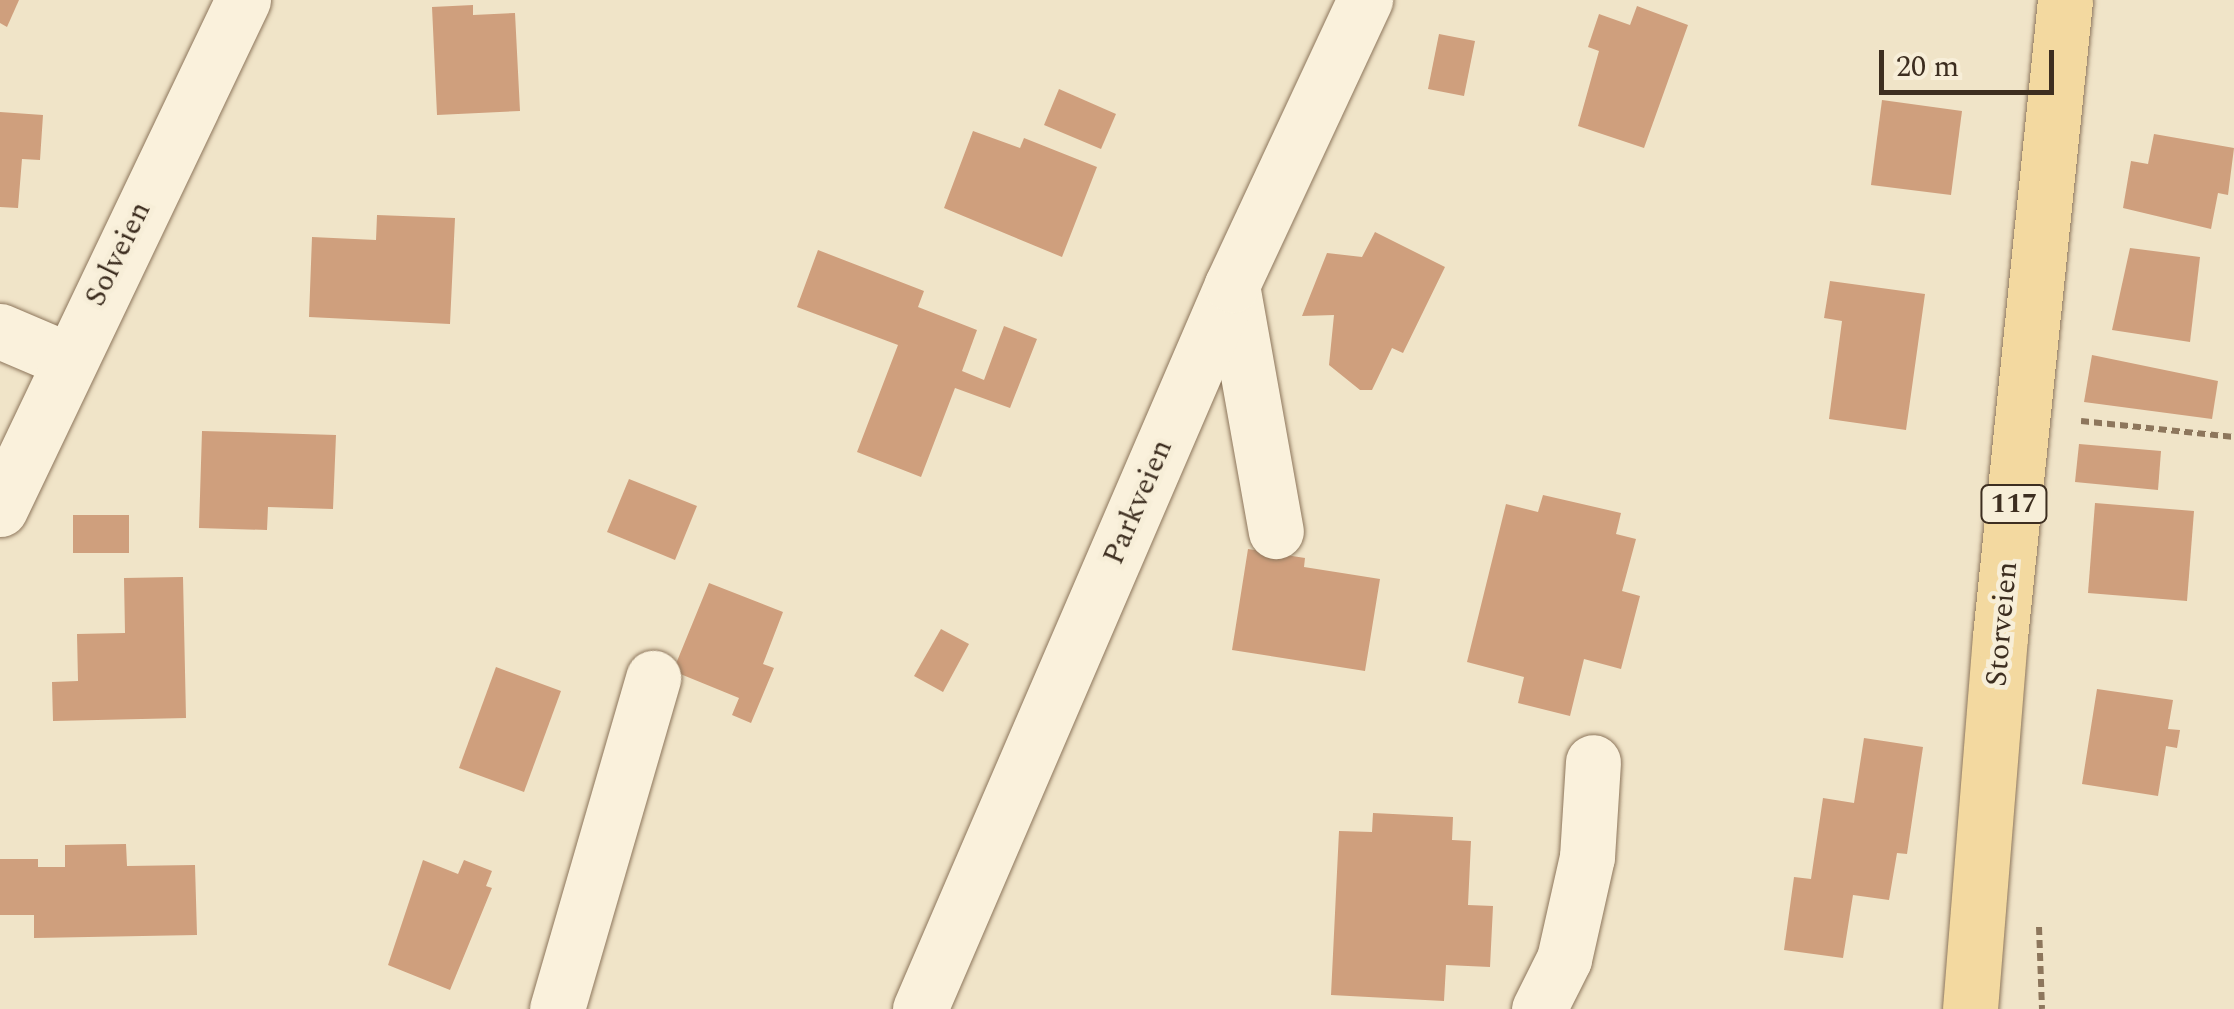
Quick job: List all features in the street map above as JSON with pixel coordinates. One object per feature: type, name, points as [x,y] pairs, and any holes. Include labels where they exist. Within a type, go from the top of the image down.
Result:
[{"type":"main road","name":"Storveien","points":[[1970,1009],[2064,0]]},
{"type":"street","name":"Solveien","points":[[0,509],[241,0]]},
{"type":"street","name":"Parkveien","points":[[920,1009],[1232,285],[1364,0]]},
{"type":"street","points":[[1232,285],[1276,531]]},
{"type":"street","points":[[0,331],[68,360]]},
{"type":"street","points":[[557,1009],[653,678]]},
{"type":"street","points":[[1539,1009],[1564,959],[1587,857],[1593,762]]},
{"type":"path","points":[[2068,420],[2234,437]]},
{"type":"building","points":[[0,0],[19,0],[7,27],[0,23]]},
{"type":"building","points":[[473,5],[473,15],[515,13],[520,111],[437,115],[432,7]]},
{"type":"building","points":[[1637,6],[1688,25],[1644,148],[1578,126],[1599,51],[1588,47],[1599,14],[1630,25]]},
{"type":"building","points":[[1439,34],[1475,41],[1464,96],[1428,89]]},
{"type":"building","points":[[1059,89],[1116,114],[1101,149],[1044,125]]},
{"type":"building","points":[[1882,100],[1962,111],[1951,195],[1871,185]]},
{"type":"building","points":[[0,112],[43,115],[40,160],[22,159],[18,208],[0,207]]},
{"type":"building","points":[[973,131],[1020,148],[1024,138],[1097,167],[1062,257],[944,208]]},
{"type":"building","points":[[2154,134],[2234,148],[2228,195],[2218,193],[2211,229],[2123,208],[2131,161],[2148,164]]},
{"type":"building","points":[[377,215],[455,218],[450,324],[309,317],[312,237],[376,240]]},
{"type":"building","points":[[1375,232],[1445,267],[1403,353],[1392,348],[1372,390],[1360,390],[1329,365],[1334,315],[1302,316],[1327,253],[1362,257]]},
{"type":"building","points":[[2130,248],[2200,257],[2190,342],[2112,330]]},
{"type":"building","points":[[818,250],[924,291],[918,307],[977,330],[962,371],[984,380],[1004,326],[1037,339],[1010,408],[955,388],[921,477],[857,452],[898,345],[797,307]]},
{"type":"building","points":[[1830,281],[1925,294],[1906,430],[1829,419],[1842,321],[1824,318]]},
{"type":"building","points":[[2092,355],[2218,381],[2212,419],[2084,402]]},
{"type":"building","points":[[202,431],[336,435],[333,509],[268,507],[267,530],[199,528]]},
{"type":"building","points":[[2079,444],[2161,451],[2158,490],[2075,482]]},
{"type":"building","points":[[629,479],[697,506],[675,560],[607,532]]},
{"type":"building","points":[[1543,495],[1621,513],[1616,534],[1636,539],[1622,591],[1640,596],[1621,669],[1584,659],[1570,716],[1518,703],[1524,677],[1467,662],[1506,504],[1538,512]]},
{"type":"building","points":[[2095,503],[2194,511],[2187,601],[2088,593]]},
{"type":"building","points":[[73,515],[129,515],[129,553],[73,553]]},
{"type":"building","points":[[1248,549],[1305,558],[1304,567],[1380,579],[1365,671],[1232,650]]},
{"type":"building","points":[[183,577],[186,718],[53,721],[52,682],[78,681],[77,634],[125,633],[124,578]]},
{"type":"building","points":[[709,583],[783,612],[763,664],[774,668],[751,723],[732,715],[739,698],[673,671]]},
{"type":"building","points":[[941,629],[969,644],[943,692],[914,676]]},
{"type":"building","points":[[496,667],[561,691],[524,792],[459,768]]},
{"type":"building","points":[[2097,689],[2173,700],[2168,729],[2180,730],[2177,748],[2166,746],[2158,796],[2082,784]]},
{"type":"building","points":[[1864,738],[1923,747],[1907,854],[1897,853],[1889,900],[1853,895],[1843,958],[1784,950],[1794,877],[1811,879],[1823,798],[1854,803]]},
{"type":"building","points":[[1373,813],[1453,817],[1452,840],[1471,841],[1468,905],[1493,906],[1490,967],[1446,965],[1444,1001],[1331,995],[1339,831],[1372,832]]},
{"type":"building","points":[[126,844],[127,866],[195,865],[197,935],[34,938],[34,915],[0,915],[0,859],[38,859],[38,867],[65,867],[65,845]]},
{"type":"building","points":[[423,860],[458,874],[464,860],[492,871],[486,886],[492,888],[450,990],[388,965]]}]
